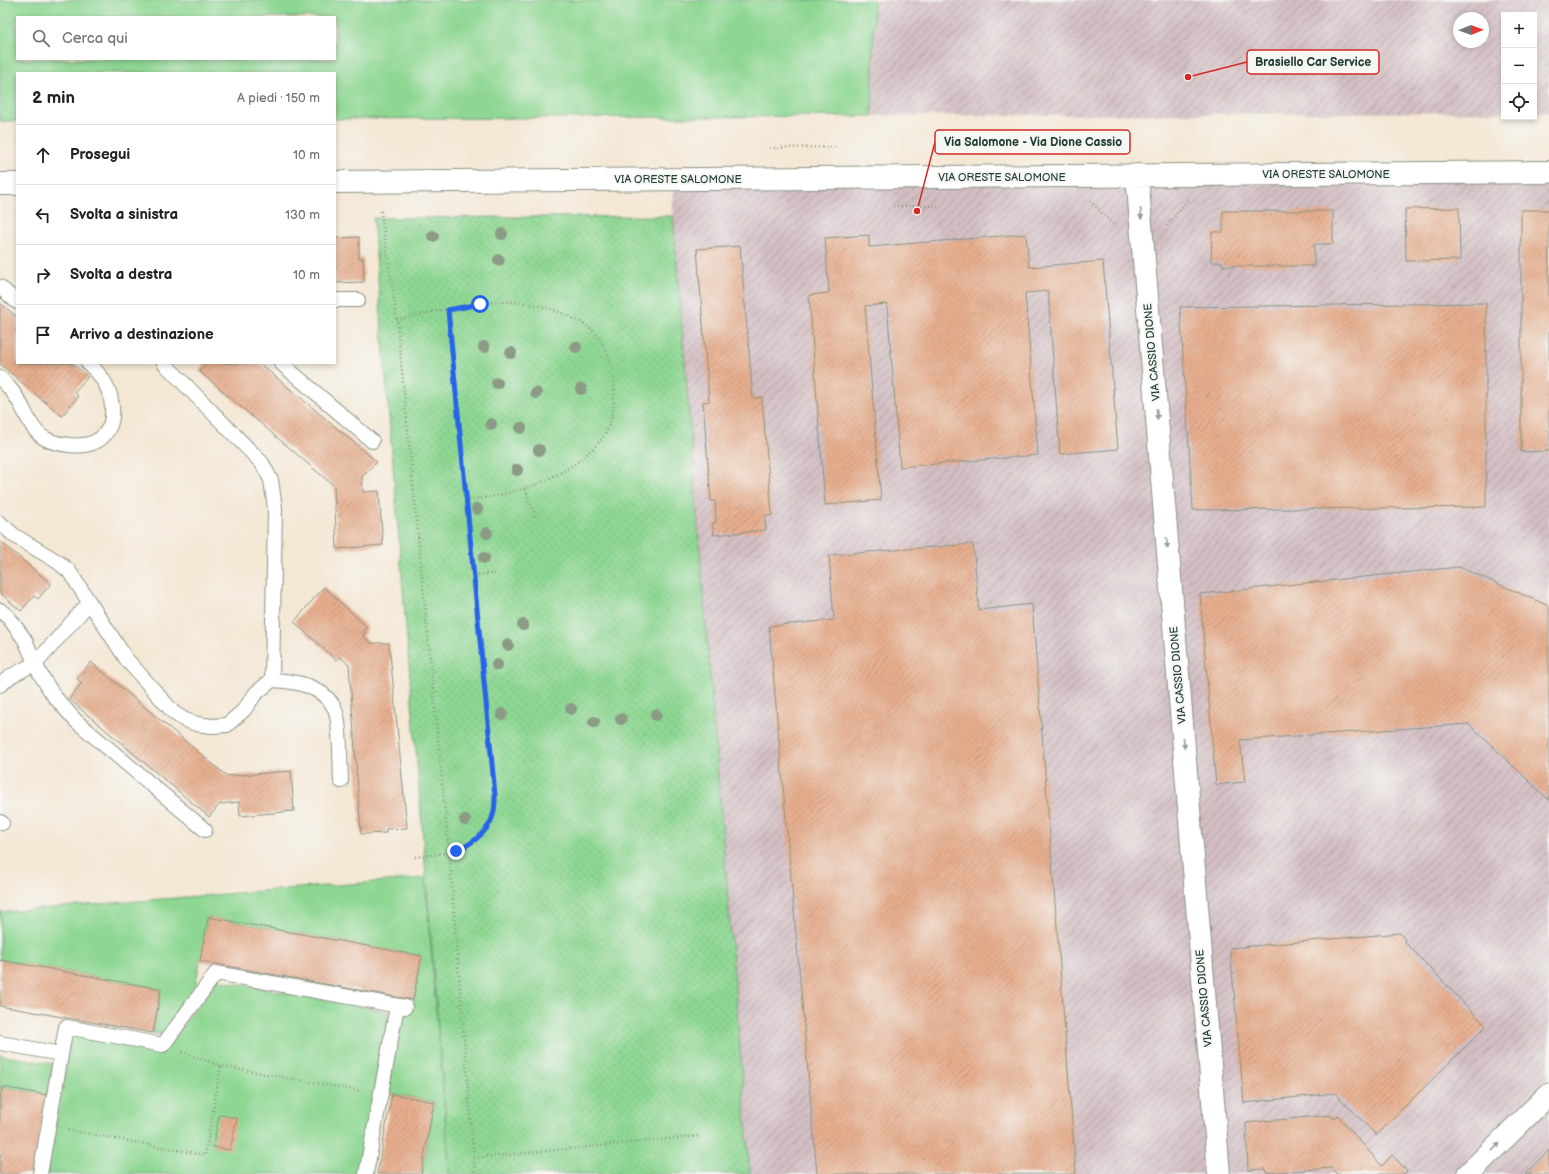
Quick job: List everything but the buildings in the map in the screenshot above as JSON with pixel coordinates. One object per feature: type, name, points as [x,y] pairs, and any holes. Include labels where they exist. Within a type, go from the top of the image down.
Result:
[{"type":"street","name":"VIA ORESTE SALOMONE","points":[[336,182],[1549,172]]},
{"type":"street","name":"VIA CASSIO DIONE","points":[[1137,176],[1219,1174]]},
{"type":"street","points":[[0,184],[16,184]]},
{"type":"street","points":[[1468,1174],[1549,1094]]},
{"type":"lane","points":[[0,287],[16,301]]},
{"type":"lane","points":[[336,300],[358,300]]},
{"type":"lane","points":[[0,378],[17,397],[35,430],[45,439],[59,444],[77,446],[100,440],[106,434],[110,426],[111,402],[109,391],[97,371],[89,364]]},
{"type":"lane","points":[[165,364],[262,463],[271,480],[275,508],[272,680]]},
{"type":"lane","points":[[282,364],[372,441]]},
{"type":"lane","points":[[0,523],[15,536],[58,562],[69,571],[127,660],[174,713],[185,720],[212,726],[227,725],[244,710],[256,693],[272,680],[290,681],[309,686],[323,694],[335,708],[339,727],[341,781]]},
{"type":"lane","points":[[0,685],[11,676],[36,663],[89,602]]},
{"type":"lane","points":[[0,610],[9,618],[25,640],[40,674],[54,696],[76,721],[205,830]]},
{"type":"lane","points":[[40,1174],[66,1028],[163,1045],[216,973],[401,1006],[381,1095],[366,1174]]},
{"type":"lane","points":[[0,1043],[61,1054]]},
{"type":"path","points":[[770,148],[837,147]]},
{"type":"path","points":[[1085,196],[1123,234],[1161,233],[1189,198]]},
{"type":"path","points":[[893,206],[939,206]]},
{"type":"path","points":[[381,211],[397,320],[449,852],[475,1174]]},
{"type":"path","points":[[397,320],[480,304],[531,304],[561,312],[584,324],[598,336],[606,351],[612,370],[614,398],[613,412],[600,441],[573,466],[553,477],[506,495],[467,500]]},
{"type":"path","points":[[415,857],[456,851],[469,845],[480,836],[489,825],[494,812],[495,795],[448,310]]},
{"type":"path","points":[[525,489],[536,518]]},
{"type":"path","points":[[474,575],[498,573]]},
{"type":"path","points":[[163,1045],[221,1066],[381,1095]]},
{"type":"path","points":[[48,1126],[205,1155],[221,1066]]},
{"type":"path","points":[[474,1158],[699,1136]]},
{"type":"shaded area","points":[[874,0],[1549,0],[1549,112],[1537,112],[1537,12],[1501,12],[1501,112],[872,116]]},
{"type":"shaded area","points":[[1549,172],[1549,1174],[750,1174],[673,216],[673,179]]},
{"type":"green space","points":[[0,0],[874,0],[872,116],[336,119],[336,72],[16,72],[16,121],[0,121]]},
{"type":"green space","points":[[673,216],[750,1174],[450,1174],[373,218]]},
{"type":"green space","points":[[425,878],[450,1174],[421,1174],[434,1102],[387,1093],[401,1014],[411,1015],[421,956],[208,917],[194,994],[163,1035],[153,1033],[161,989],[0,960],[0,912]]},
{"type":"green space","points":[[217,980],[390,1012],[361,1174],[47,1174],[72,1035],[163,1052]]},
{"type":"green space","points":[[0,1055],[53,1064],[47,1095],[3,1087],[0,1100]]},
{"type":"place","name":"Brasiello Car Service","points":[[1188,77]]},
{"type":"place","name":"Via Salomone - Via Dione Cassio","points":[[917,211]]},
{"type":"route","points":[[456,851],[469,845],[480,836],[489,825],[494,812],[495,795],[448,310],[480,304]]}]
